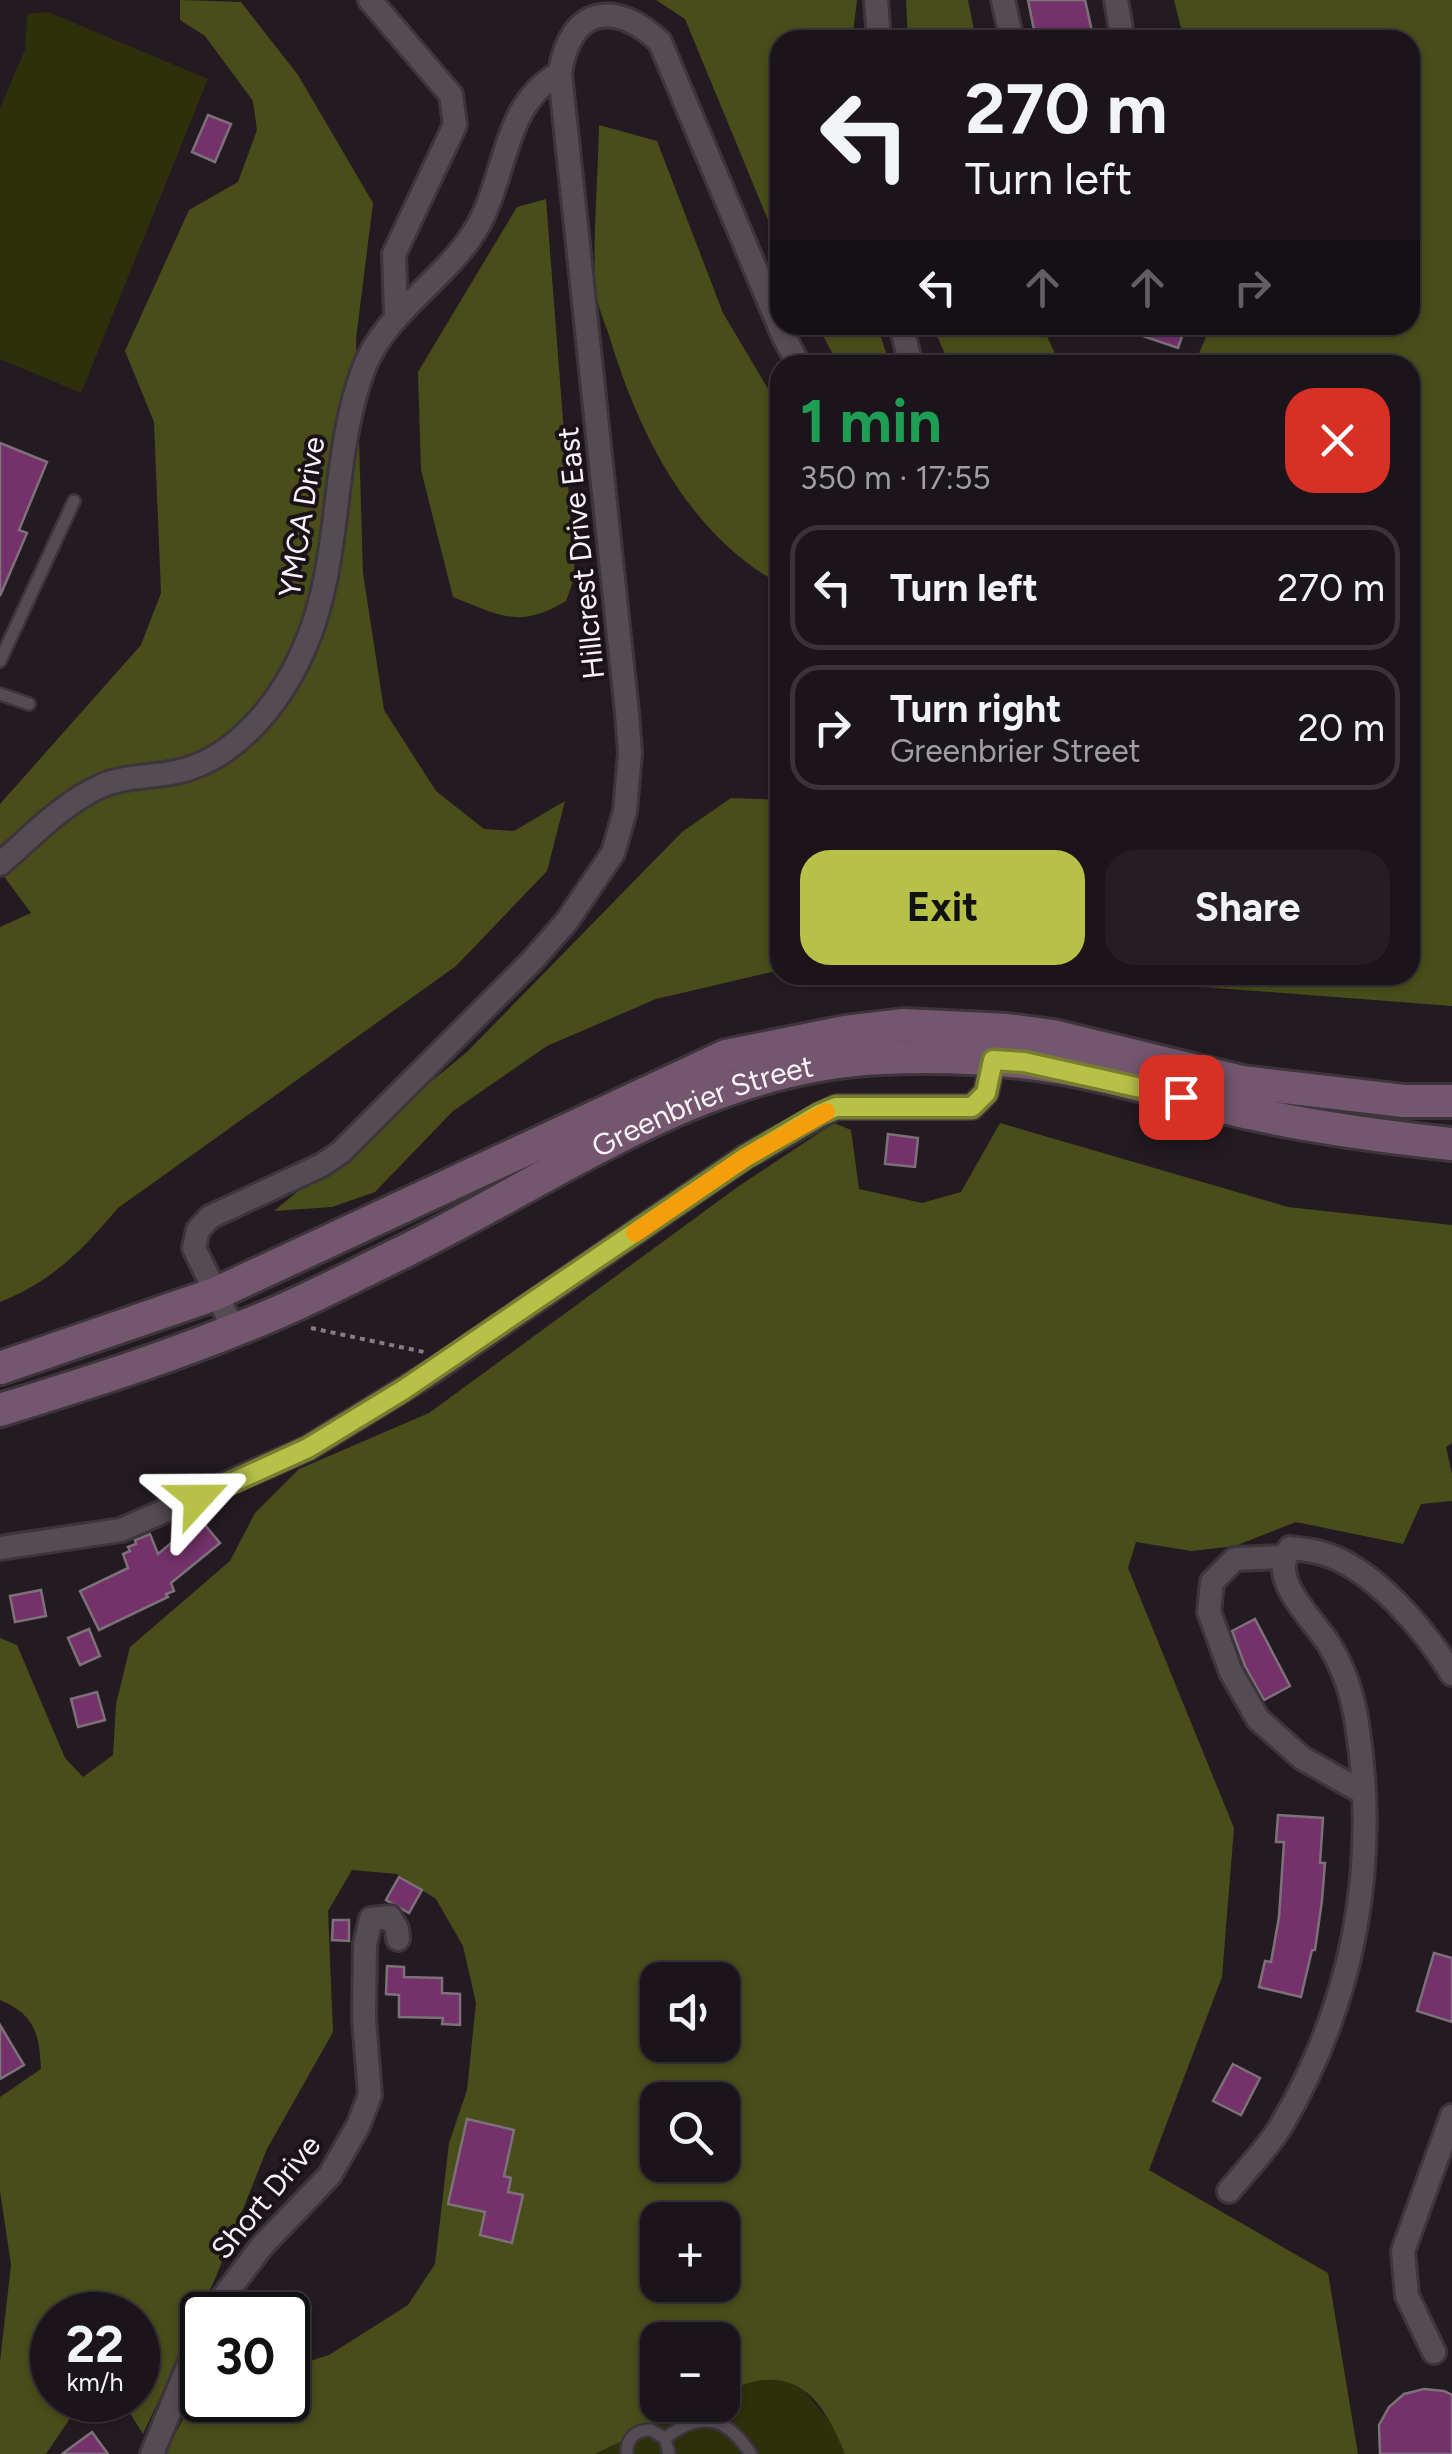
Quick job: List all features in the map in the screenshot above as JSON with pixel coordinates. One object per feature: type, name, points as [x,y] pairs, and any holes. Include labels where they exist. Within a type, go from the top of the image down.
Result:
[{"type":"main road","name":"Greenbrier Street","points":[[0,1368],[216,1294],[726,1056],[845,1032],[904,1025],[1008,1030],[1053,1036],[1242,1082],[1404,1100],[1452,1100]]},
{"type":"main road","name":"Greenbrier Street","points":[[0,1410],[121,1373],[249,1324],[400,1254],[659,1117],[726,1088],[802,1068],[848,1061],[944,1056],[1040,1065],[1258,1115],[1452,1144]]},
{"type":"street","points":[[370,0],[451,95],[455,124],[394,254],[396,316]]},
{"type":"street","points":[[876,0],[879,30]]},
{"type":"street","points":[[1003,0],[1010,30]]},
{"type":"street","points":[[1116,0],[1121,30]]},
{"type":"street","name":"Hillcrest Drive East","points":[[249,1324],[216,1294],[194,1248],[198,1230],[210,1217],[322,1165],[370,1127],[567,921],[613,852],[626,810],[630,753],[627,713],[560,73],[564,44],[595,10],[629,12],[645,22],[669,58],[770,304]]},
{"type":"street","name":"YMCA Drive","points":[[0,864],[81,797],[114,781],[179,772],[206,762],[231,746],[270,706],[290,677],[319,606],[349,418],[364,369],[396,316],[464,245],[483,217],[521,111],[544,82],[560,73]]},
{"type":"street","points":[[0,1548],[121,1530],[308,1448],[454,1358],[746,1157],[819,1114],[836,1107],[972,1107],[986,1093],[993,1060]]},
{"type":"street","points":[[1229,2192],[1280,2128],[1325,2037],[1352,1951],[1366,1860],[1358,1726],[1350,1689],[1330,1646],[1284,1576],[1283,1557],[1290,1548],[1322,1553],[1352,1568],[1391,1598],[1428,1638],[1452,1674]]},
{"type":"street","points":[[1283,1557],[1236,1559],[1212,1582],[1209,1612],[1231,1672],[1258,1719],[1302,1758],[1362,1792]]},
{"type":"street","name":"Short Drive","points":[[227,2292],[260,2247],[330,2174],[358,2126],[370,2095],[364,2019],[366,1944],[371,1920],[390,1918],[398,1939]]},
{"type":"street","points":[[1434,2352],[1406,2296],[1403,2251],[1452,2116]]},
{"type":"street","points":[[152,2454],[180,2386]]},
{"type":"lane","points":[[0,661],[74,501]]},
{"type":"lane","points":[[0,694],[29,704]]},
{"type":"lane","points":[[664,2438],[682,2425],[715,2420],[738,2434],[750,2454]]},
{"type":"lane","points":[[627,2454],[629,2440],[642,2430],[658,2432],[669,2454]]},
{"type":"path","points":[[249,1324],[454,1358]]},
{"type":"green space","points":[[180,0],[241,2],[298,75],[373,203],[356,339],[363,573],[384,710],[436,791],[484,829],[514,831],[565,801],[547,871],[456,966],[118,1208],[51,1274],[0,1302],[0,927],[31,913],[0,871],[0,804],[141,645],[161,593],[154,422],[125,351],[189,210],[238,182],[257,130],[253,101],[205,36],[180,20]]},
{"type":"green space","points":[[656,0],[857,0],[853,30],[770,30],[770,225],[685,19]]},
{"type":"green space","points":[[906,0],[968,0],[974,30],[908,30]]},
{"type":"green space","points":[[1174,0],[1452,0],[1452,1006],[1178,985],[1420,985],[1420,355],[1198,355],[1207,335],[1420,335],[1420,30],[1182,30]]},
{"type":"green space","points":[[48,12],[208,79],[81,393],[0,359],[0,108],[25,50],[27,14]]},
{"type":"green space","points":[[599,125],[657,141],[723,313],[770,392],[770,578],[748,564],[695,512],[654,449],[624,380],[600,308],[595,286]]},
{"type":"green space","points":[[546,199],[575,576],[566,601],[535,615],[510,617],[453,597],[421,470],[418,372],[517,207]]},
{"type":"green space","points":[[822,335],[880,335],[887,355],[834,355]]},
{"type":"green space","points":[[936,335],[1046,335],[1056,355],[946,355]]},
{"type":"green space","points":[[731,798],[770,800],[770,972],[656,999],[547,1046],[453,1111],[375,1192],[332,1207],[274,1211],[467,1052],[682,832]]},
{"type":"green space","points":[[834,1123],[851,1130],[859,1189],[922,1203],[961,1192],[1000,1123],[1288,1207],[1452,1225],[1452,1443],[1446,1447],[1452,1501],[1421,1504],[1403,1544],[1296,1522],[1235,1546],[1191,1551],[1136,1542],[1128,1568],[1234,1828],[1222,1977],[1149,2170],[1328,2273],[1358,2454],[845,2454],[825,2413],[800,2387],[767,2380],[740,2386],[740,2322],[640,2322],[640,2422],[662,2422],[595,2454],[164,2454],[182,2422],[310,2422],[310,2361],[329,2355],[408,2305],[435,2264],[449,2143],[467,2090],[476,2003],[463,1946],[436,1899],[397,1874],[352,1870],[328,1911],[333,2032],[267,2149],[209,2292],[180,2292],[180,2354],[160,2397],[160,2292],[30,2292],[30,2422],[68,2422],[46,2454],[0,2454],[0,2362],[11,2265],[0,2191],[0,2097],[41,2069],[33,2027],[21,2012],[0,2000],[0,1638],[17,1645],[65,1758],[83,1777],[113,1755],[116,1704],[130,1647],[230,1561],[255,1513],[299,1469],[429,1413],[739,1186]]},
{"type":"green space","points":[[775,2378],[799,2384],[835,2428],[845,2454],[595,2454],[662,2422],[740,2422],[742,2383]]},
{"type":"green space","points":[[136,2422],[149,2422],[143,2434]]},
{"type":"building","points":[[1028,0],[1085,0],[1092,30],[1034,30]]},
{"type":"building","points":[[208,115],[231,124],[215,162],[192,152]]},
{"type":"building","points":[[1140,335],[1183,335],[1178,348]]},
{"type":"building","points":[[0,443],[47,462],[19,530],[27,533],[0,596]]},
{"type":"building","points":[[888,1134],[918,1138],[915,1167],[885,1164]]},
{"type":"building","points":[[200,1519],[220,1543],[171,1583],[174,1591],[166,1594],[168,1597],[99,1630],[80,1591],[128,1568],[123,1554],[136,1544],[135,1540],[150,1534],[158,1554]]},
{"type":"building","points":[[41,1590],[46,1616],[15,1622],[10,1596]]},
{"type":"building","points":[[1255,1619],[1290,1686],[1264,1700],[1232,1631]]},
{"type":"building","points":[[89,1629],[100,1656],[80,1665],[68,1638]]},
{"type":"building","points":[[97,1692],[105,1720],[78,1727],[71,1699]]},
{"type":"building","points":[[1278,1815],[1323,1818],[1322,1900],[1315,1950],[1301,1997],[1259,1987],[1265,1961],[1271,1962],[1279,1917],[1284,1842],[1276,1842]]},
{"type":"building","points":[[399,1877],[422,1890],[409,1913],[386,1900]]},
{"type":"building","points":[[333,1920],[349,1920],[349,1941],[332,1940]]},
{"type":"building","points":[[1434,1953],[1452,1958],[1452,2022],[1417,2011]]},
{"type":"building","points":[[387,1966],[404,1967],[404,1977],[442,1978],[442,1993],[460,1994],[460,2025],[442,2024],[443,2018],[399,2017],[399,1995],[386,1994]]},
{"type":"building","points":[[0,2025],[24,2065],[0,2079]]},
{"type":"building","points":[[1233,2064],[1260,2078],[1241,2115],[1213,2101]]},
{"type":"building","points":[[467,2119],[514,2130],[504,2176],[511,2178],[508,2192],[523,2195],[512,2243],[480,2235],[485,2212],[448,2204]]},
{"type":"building","points":[[1424,2389],[1452,2395],[1452,2454],[1380,2454],[1379,2425],[1389,2407],[1404,2394]]},
{"type":"building","points":[[92,2432],[108,2454],[62,2454]]},
{"type":"slow traffic","points":[[635,1233],[746,1157],[826,1112]]},
{"type":"route","points":[[198,1498],[308,1448],[434,1370],[746,1157],[836,1107],[972,1107],[986,1093],[993,1060],[1024,1062],[1181,1097]]}]
